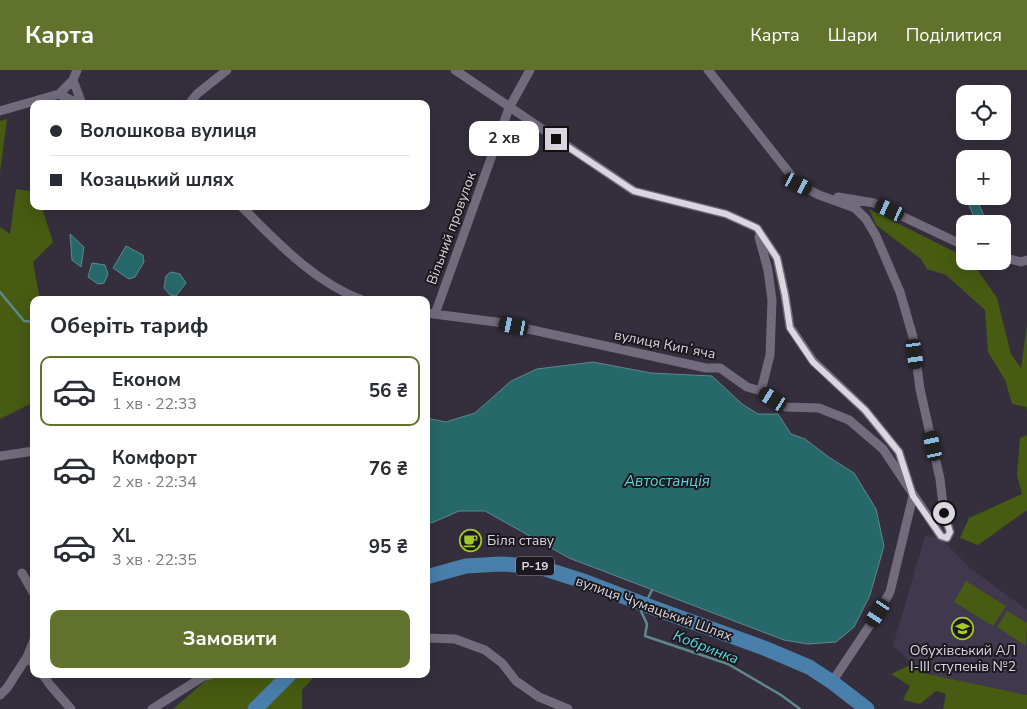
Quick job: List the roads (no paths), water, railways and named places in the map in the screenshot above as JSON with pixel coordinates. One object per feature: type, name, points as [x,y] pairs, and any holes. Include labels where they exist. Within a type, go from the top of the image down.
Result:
[{"type":"main road","name":"вулиця Чумацький Шлях","points":[[430,576],[466,566],[501,564],[536,566],[586,582],[764,648],[808,667],[832,682],[867,709]]},
{"type":"main road","points":[[255,709],[286,678]]},
{"type":"street","points":[[38,100],[59,94],[73,80],[77,70]]},
{"type":"street","points":[[192,100],[227,70]]},
{"type":"street","points":[[456,70],[509,108],[634,191],[726,214],[757,228],[777,258],[790,328],[813,362],[865,410],[899,452],[913,496],[941,536],[947,538],[950,532],[944,513],[940,479],[920,389],[912,336],[900,292],[876,236],[866,219],[855,208],[798,184],[708,70]]},
{"type":"street","name":"Вільний провулок","points":[[431,314],[509,108],[530,70]]},
{"type":"street","points":[[73,80],[80,100]]},
{"type":"street","points":[[59,94],[72,100]]},
{"type":"street","points":[[0,111],[30,102]]},
{"type":"street","points":[[819,194],[874,203],[956,242]]},
{"type":"street","points":[[245,210],[274,240],[319,278],[354,296]]},
{"type":"street","points":[[757,228],[768,270],[772,300],[770,355],[761,391]]},
{"type":"street","points":[[1011,259],[1021,262],[1027,260]]},
{"type":"street","name":"вулиця Кипʼяча","points":[[431,314],[496,322],[706,368],[720,368],[747,387],[761,391],[786,407],[819,408],[849,420],[883,449],[913,496]]},
{"type":"street","points":[[0,456],[30,452]]},
{"type":"street","points":[[832,682],[890,592],[913,496]]},
{"type":"street","points":[[22,573],[30,587]]},
{"type":"street","points":[[430,638],[455,639],[485,650],[502,662],[516,681],[539,697],[568,709]]},
{"type":"street","points":[[0,694],[8,688],[30,650]]},
{"type":"street","points":[[27,657],[30,660]]},
{"type":"street","points":[[45,678],[70,709]]},
{"type":"street","points":[[152,709],[202,678]]},
{"type":"water","points":[[969,205],[979,205],[984,215],[973,215]]},
{"type":"water","points":[[70,234],[84,247],[81,267],[72,260]]},
{"type":"water","points":[[126,246],[143,255],[144,262],[135,277],[129,279],[113,268]]},
{"type":"water","points":[[92,263],[105,265],[108,274],[104,283],[98,284],[88,277]]},
{"type":"water","points":[[171,272],[180,274],[186,283],[176,296],[170,295],[164,288],[166,276]]},
{"type":"water","name":"Автостанція","points":[[593,362],[651,373],[712,376],[742,404],[758,414],[778,414],[791,434],[805,439],[854,473],[876,509],[884,546],[870,595],[854,627],[836,642],[808,644],[784,640],[569,558],[485,511],[459,511],[430,523],[430,419],[446,422],[475,413],[511,381],[537,369]]},
{"type":"waterway","name":"Кобринка","points":[[0,292],[24,321],[30,322]]},
{"type":"waterway","name":"Кобринка","points":[[647,600],[652,590]]},
{"type":"waterway","name":"Кобринка","points":[[642,609],[641,611],[647,624],[645,636],[728,664],[781,695],[800,709]]},
{"type":"place","name":"Біля ставу","points":[[471,540]]},
{"type":"place","name":"Обухівський АЛ І-ІІІ ступенів №2","points":[[963,628]]}]
